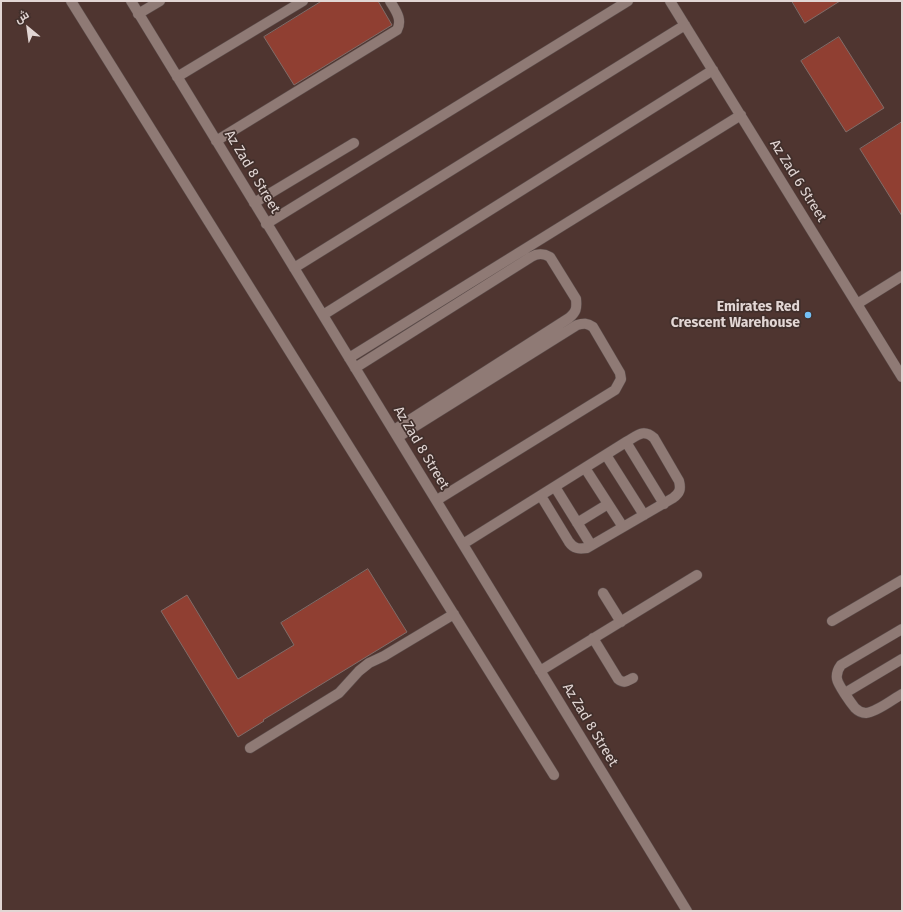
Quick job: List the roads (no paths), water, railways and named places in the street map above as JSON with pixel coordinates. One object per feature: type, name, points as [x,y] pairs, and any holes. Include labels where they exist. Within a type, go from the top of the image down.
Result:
[{"type":"street","points":[[71,1],[554,775]]},
{"type":"street","name":"Az Zad 8 Street","points":[[131,1],[687,911]]},
{"type":"street","points":[[138,14],[160,1]]},
{"type":"street","points":[[177,77],[303,1]]},
{"type":"street","points":[[216,141],[397,30],[399,26],[399,18],[390,1]]},
{"type":"street","points":[[266,224],[628,1]]},
{"type":"street","name":"Az Zad 6 Street","points":[[670,1],[902,377]]},
{"type":"street","points":[[294,268],[685,25]]},
{"type":"street","points":[[323,316],[713,70]]},
{"type":"street","points":[[349,358],[741,115]]},
{"type":"street","points":[[254,203],[354,143]]},
{"type":"street","points":[[355,368],[538,253],[545,254],[550,257],[576,299],[576,312],[396,434]]},
{"type":"street","points":[[857,304],[902,276]]},
{"type":"street","points":[[396,434],[577,325],[583,323],[589,324],[593,327],[620,373],[621,379],[615,390],[437,500]]},
{"type":"street","points":[[463,544],[640,434],[649,434],[654,438],[679,481],[681,488],[678,495],[664,504],[587,548],[580,549],[573,547],[541,496]]},
{"type":"street","points":[[626,442],[664,504]]},
{"type":"street","points":[[606,455],[644,515]]},
{"type":"street","points":[[585,468],[623,527]]},
{"type":"street","points":[[555,486],[591,545]]},
{"type":"street","points":[[577,523],[608,504]]},
{"type":"street","points":[[540,671],[697,576]]},
{"type":"street","points":[[832,621],[902,580]]},
{"type":"street","points":[[603,593],[621,622]]},
{"type":"street","points":[[250,748],[338,693],[359,671],[369,663],[384,656],[454,614]]},
{"type":"street","points":[[902,629],[841,665],[838,669],[838,681],[855,709],[860,712],[866,713],[872,711],[902,694]]},
{"type":"street","points":[[593,638],[621,682],[626,682],[633,678]]},
{"type":"street","points":[[845,693],[902,659]]},
{"type":"place","name":"Emirates Red Crescent Warehouse","points":[[808,315]]}]
